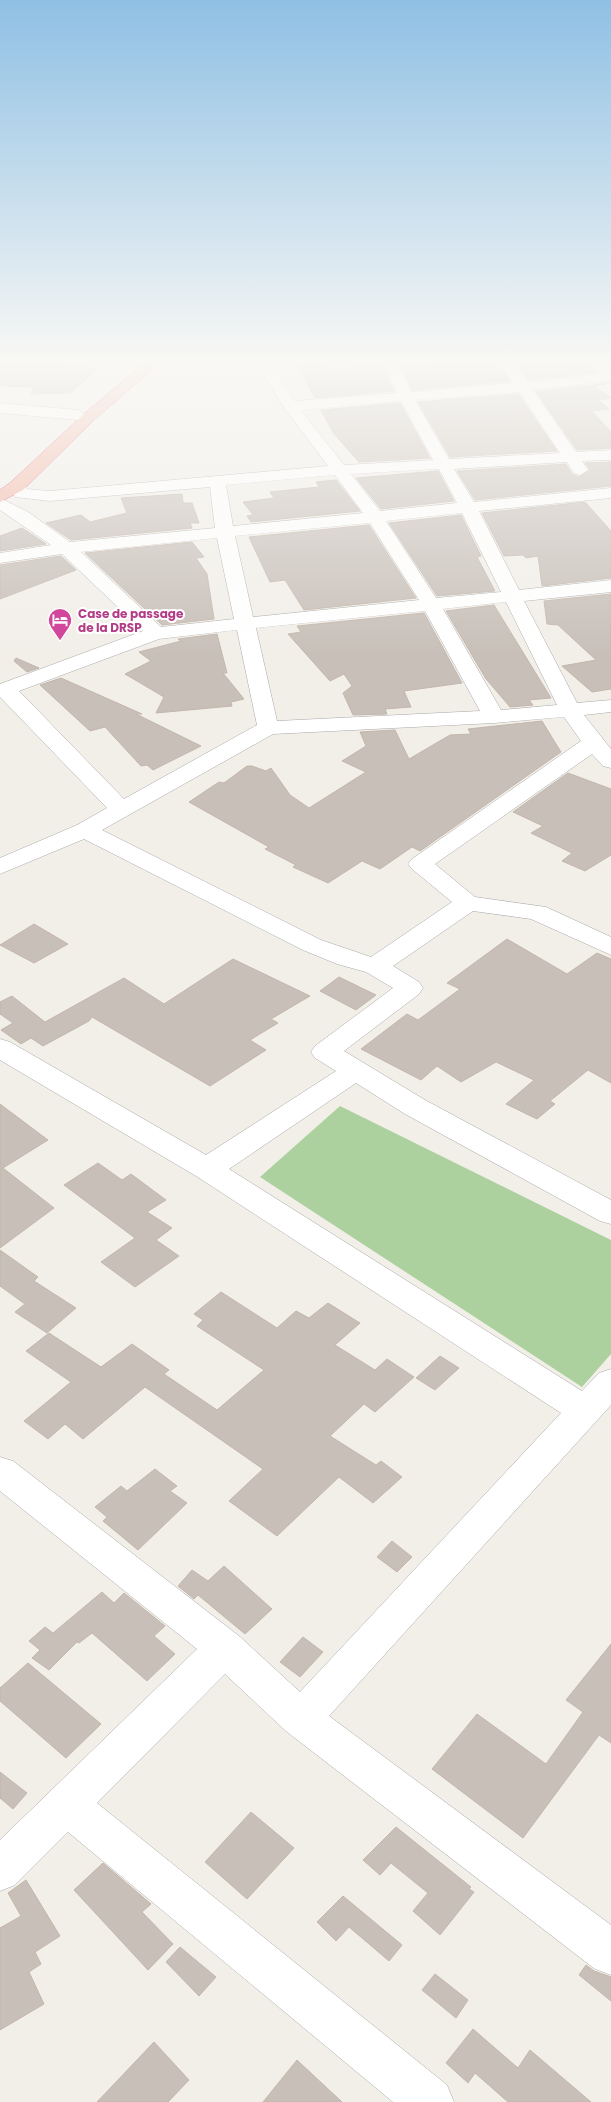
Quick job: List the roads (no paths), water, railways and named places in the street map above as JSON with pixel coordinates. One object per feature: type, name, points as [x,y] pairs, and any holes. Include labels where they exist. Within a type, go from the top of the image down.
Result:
[{"type":"highway","points":[[0,481],[25,460]]},
{"type":"highway","points":[[0,496],[17,486],[44,460]]},
{"type":"street","points":[[331,460],[376,518],[430,603],[494,717]]},
{"type":"street","points":[[441,460],[468,507],[514,596],[570,710],[593,743],[611,761]]},
{"type":"street","points":[[17,486],[21,493],[50,496],[339,470],[526,460]]},
{"type":"street","points":[[572,460],[605,494],[611,512]]},
{"type":"street","points":[[217,480],[225,534],[268,728]]},
{"type":"street","points":[[0,558],[67,548],[225,534],[605,494]]},
{"type":"street","points":[[0,503],[25,516],[67,548],[156,633]]},
{"type":"street","points":[[121,809],[3,690],[156,633],[430,603],[611,586]]},
{"type":"street","points":[[0,867],[85,830],[268,728],[494,717],[611,706]]},
{"type":"street","points":[[593,743],[420,864],[468,903],[537,912],[611,947]]},
{"type":"street","points":[[85,830],[312,945],[346,959],[375,966],[410,988],[325,1052],[354,1072],[414,1107],[611,1213]]},
{"type":"street","points":[[375,966],[468,903]]},
{"type":"street","points":[[0,1048],[207,1169],[584,1410]]},
{"type":"street","points":[[207,1169],[354,1072]]},
{"type":"street","points":[[301,1719],[611,1382]]},
{"type":"street","points":[[0,1471],[225,1648],[301,1719],[611,1953]]},
{"type":"street","points":[[0,1870],[225,1648]]},
{"type":"street","points":[[67,1805],[430,2102]]},
{"type":"place","name":"Case de passage de la DRSP","points":[[60,641]]}]
